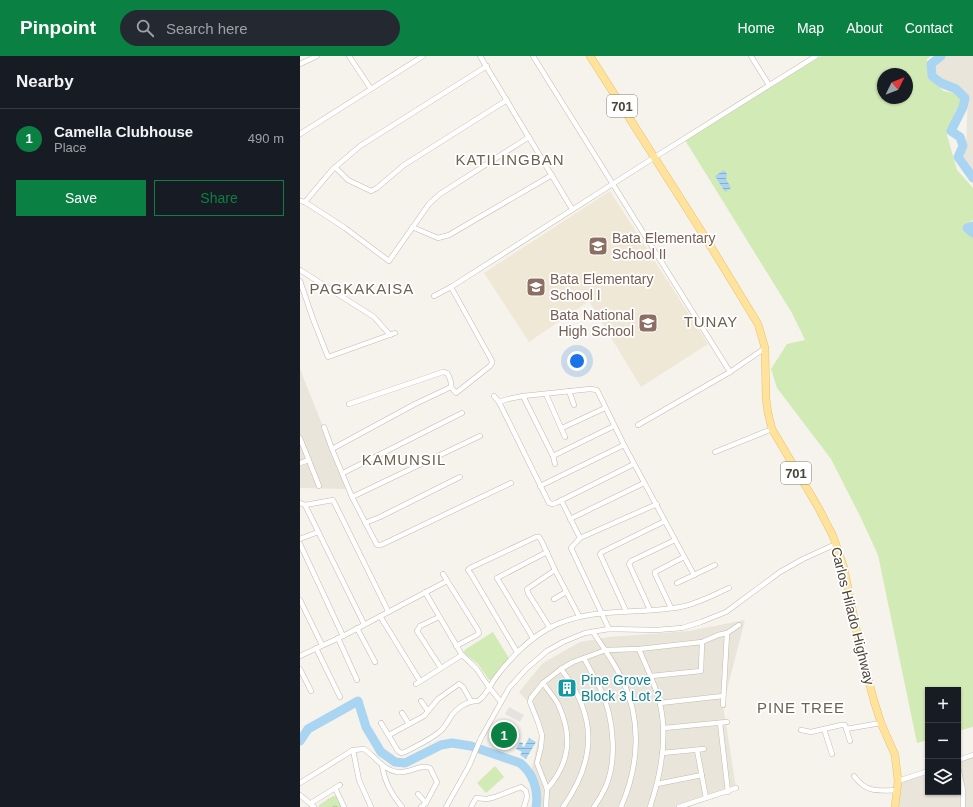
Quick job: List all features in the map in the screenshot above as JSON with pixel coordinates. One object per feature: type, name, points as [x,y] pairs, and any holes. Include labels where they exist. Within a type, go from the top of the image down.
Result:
[{"type":"main road","name":"Carlos Hilado Highway","points":[[590,56],[655,157],[758,324],[765,348],[766,398],[772,429],[818,507],[836,544],[844,568],[860,648],[874,701],[881,723],[895,755],[898,782],[895,807]]},
{"type":"street","points":[[300,64],[317,56]]},
{"type":"street","points":[[349,56],[371,89]]},
{"type":"street","points":[[300,134],[423,56]]},
{"type":"street","points":[[480,56],[572,209]]},
{"type":"street","points":[[533,56],[730,372]]},
{"type":"street","points":[[751,56],[769,86]]},
{"type":"street","points":[[434,296],[451,287],[572,209],[816,56]]},
{"type":"street","points":[[487,66],[360,146],[335,167],[303,202],[345,228],[389,261],[429,204],[440,194],[529,137]]},
{"type":"street","points":[[335,167],[348,180],[372,191],[404,165],[507,100]]},
{"type":"street","points":[[412,227],[438,238],[450,235],[552,175]]},
{"type":"street","points":[[300,270],[374,317],[390,335]]},
{"type":"street","points":[[300,281],[310,312],[328,357],[395,333]]},
{"type":"street","points":[[348,404],[443,372],[450,376],[452,384],[451,387],[456,393],[492,363],[451,287]]},
{"type":"street","points":[[638,425],[730,372],[765,348]]},
{"type":"street","points":[[332,449],[415,404],[451,387]]},
{"type":"street","points":[[499,402],[508,398],[590,388],[596,389],[644,483],[657,504],[694,575]]},
{"type":"street","points":[[569,391],[574,405]]},
{"type":"street","points":[[546,394],[565,437]]},
{"type":"street","points":[[494,396],[499,402],[549,503],[553,504],[634,464]]},
{"type":"street","points":[[523,396],[553,456],[555,464]]},
{"type":"street","points":[[562,428],[605,408]]},
{"type":"street","points":[[343,473],[462,413]]},
{"type":"street","points":[[553,456],[614,426]]},
{"type":"street","points":[[324,428],[352,497],[375,544],[379,546],[511,483]]},
{"type":"street","points":[[715,452],[772,429]]},
{"type":"street","points":[[352,497],[480,436]]},
{"type":"street","points":[[300,438],[319,486]]},
{"type":"street","points":[[540,486],[624,445]]},
{"type":"street","points":[[300,463],[308,460]]},
{"type":"street","points":[[365,523],[460,477]]},
{"type":"street","points":[[570,519],[644,483]]},
{"type":"street","points":[[364,624],[318,532],[302,504],[333,500],[388,611]]},
{"type":"street","points":[[561,500],[580,538]]},
{"type":"street","points":[[609,629],[571,548],[580,538],[657,504]]},
{"type":"street","points":[[626,611],[600,554],[665,521]]},
{"type":"street","points":[[300,539],[318,532]]},
{"type":"street","points":[[516,652],[468,570],[470,568],[538,537],[541,540],[579,616]]},
{"type":"street","points":[[650,610],[629,564],[631,561],[675,540]]},
{"type":"street","points":[[300,544],[357,680]]},
{"type":"street","points":[[446,807],[469,766],[478,744],[501,702],[518,677],[536,659],[563,642],[585,633],[609,629],[656,630],[682,628],[701,622],[726,612],[780,572],[803,559],[836,544]]},
{"type":"street","points":[[532,638],[497,578],[547,552]]},
{"type":"street","points":[[671,608],[655,572],[684,557]]},
{"type":"street","points":[[677,583],[715,565]]},
{"type":"street","points":[[550,628],[527,589],[555,570]]},
{"type":"street","points":[[443,574],[479,633],[456,646]]},
{"type":"street","points":[[300,655],[340,637],[447,581]]},
{"type":"street","points":[[381,723],[398,751],[401,753],[405,752],[439,733],[445,728],[450,718],[456,711],[470,701],[478,701],[486,695],[489,687],[516,652],[532,638],[550,628],[579,616],[680,607],[698,602],[728,588]]},
{"type":"street","points":[[425,592],[462,655],[476,668],[501,702]]},
{"type":"street","points":[[554,599],[566,592]]},
{"type":"street","points":[[300,600],[322,645]]},
{"type":"street","points":[[380,616],[418,682],[462,655]]},
{"type":"street","points":[[439,618],[420,626],[417,631],[441,668]]},
{"type":"street","points":[[546,807],[547,789],[537,766],[542,735],[530,702],[531,698],[544,683],[572,662],[606,650],[639,649],[702,642],[727,633],[739,625]]},
{"type":"street","points":[[357,628],[375,662]]},
{"type":"street","points":[[593,632],[606,650],[627,688],[636,725],[637,742],[634,768],[628,792],[621,807]]},
{"type":"street","points":[[723,705],[727,633]]},
{"type":"street","points":[[651,676],[701,671],[702,642]]},
{"type":"street","points":[[316,648],[340,697]]},
{"type":"street","points":[[639,649],[651,676],[660,703],[664,728],[657,784],[650,807]]},
{"type":"street","points":[[584,658],[600,686],[611,721],[612,760],[603,793],[594,807]]},
{"type":"street","points":[[300,669],[311,690]]},
{"type":"street","points":[[561,669],[573,685],[582,705],[588,726],[588,747],[581,777],[563,807]]},
{"type":"street","points":[[544,683],[557,703],[567,736],[567,749],[564,763],[559,774],[547,789]]},
{"type":"street","points":[[389,735],[424,716],[438,699],[459,684],[463,687],[470,701]]},
{"type":"street","points":[[660,703],[723,696]]},
{"type":"street","points":[[421,701],[428,711]]},
{"type":"street","points":[[402,713],[409,724]]},
{"type":"street","points":[[664,728],[727,722]]},
{"type":"street","points":[[720,723],[728,792]]},
{"type":"street","points":[[846,729],[881,723]]},
{"type":"street","points":[[801,730],[810,732],[845,725],[850,741]]},
{"type":"street","points":[[824,729],[832,754]]},
{"type":"street","points":[[300,782],[353,750],[364,749],[373,755],[382,765],[396,772],[409,772],[422,766],[430,768],[437,782],[426,803],[421,807]]},
{"type":"street","points":[[662,753],[704,749]]},
{"type":"street","points":[[353,750],[360,780],[371,807]]},
{"type":"street","points":[[697,750],[706,798]]},
{"type":"street","points":[[961,759],[973,755]]},
{"type":"street","points":[[382,765],[384,779],[395,799],[402,807]]},
{"type":"street","points":[[898,782],[925,772]]},
{"type":"street","points":[[657,784],[702,775]]},
{"type":"street","points":[[854,776],[862,786],[868,789],[897,790]]},
{"type":"street","points":[[961,781],[963,790],[963,807]]},
{"type":"street","points":[[300,794],[312,805],[340,785]]},
{"type":"street","points":[[471,807],[476,798],[487,799],[521,787],[526,791],[527,798],[524,807]]},
{"type":"street","points":[[335,788],[344,807]]},
{"type":"street","points":[[679,807],[728,792],[736,788]]},
{"type":"street","points":[[418,794],[426,803]]},
{"type":"shaded area","points":[[946,56],[973,56],[973,173],[962,158],[966,144],[968,98],[960,90],[936,73],[934,64]]},
{"type":"shaded area","points":[[610,191],[708,344],[641,387],[589,301],[529,342],[484,273]]},
{"type":"shaded area","points":[[300,369],[341,472],[347,489],[300,488]]},
{"type":"shaded area","points":[[745,620],[723,705],[736,788],[689,807],[540,807],[532,768],[541,727],[530,704],[519,692],[543,663],[580,642],[609,637],[689,631]]},
{"type":"shaded area","points":[[509,707],[524,715],[520,722],[505,714]]},
{"type":"shaded area","points":[[973,757],[973,807],[895,807],[898,781],[925,773],[925,795],[961,795],[961,761]]},
{"type":"green space","points":[[821,56],[931,56],[927,59],[928,78],[944,91],[958,94],[963,101],[956,110],[947,135],[957,170],[973,188],[973,220],[962,228],[973,237],[973,727],[961,730],[961,687],[925,687],[925,741],[917,743],[878,555],[831,459],[777,388],[771,369],[787,344],[805,340],[792,313],[685,140]]},
{"type":"green space","points":[[493,632],[510,660],[493,679],[489,680],[478,664],[465,654],[464,651]]},
{"type":"green space","points":[[495,766],[504,777],[486,793],[477,783]]},
{"type":"green space","points":[[333,796],[337,796],[342,807],[319,807],[319,805]]},
{"type":"water","points":[[724,170],[727,174],[726,179],[731,188],[725,192],[715,176]]},
{"type":"water","points":[[529,738],[536,742],[526,759],[520,755],[522,752],[516,749],[520,742],[523,743],[522,746],[524,747]]},
{"type":"waterway","points":[[941,56],[931,64],[932,76],[941,83],[956,89],[965,98],[963,107],[951,131],[960,137],[963,146],[958,157],[973,178]]},
{"type":"waterway","points":[[973,226],[967,228],[973,233]]},
{"type":"waterway","points":[[300,741],[308,729],[358,701],[366,727],[381,752],[395,762],[405,763],[441,745],[452,743],[471,746],[520,763],[525,767],[532,777],[536,789],[536,807]]},
{"type":"place","name":"Bata Elementary School II","points":[[598,246]]},
{"type":"place","name":"Bata Elementary School I","points":[[536,287]]},
{"type":"place","name":"Bata National High School","points":[[648,323]]},
{"type":"place","name":"Pine Grove Block 3 Lot 2","points":[[567,688]]},
{"type":"place","name":"Camella Clubhouse","points":[[504,735]]},
{"type":"district","name":"KATILINGBAN","points":[[510,160]]},
{"type":"district","name":"PAGKAKAISA","points":[[362,289]]},
{"type":"district","name":"TUNAY","points":[[711,322]]},
{"type":"district","name":"KAMUNSIL","points":[[404,460]]},
{"type":"district","name":"PINE TREE","points":[[801,708]]}]
